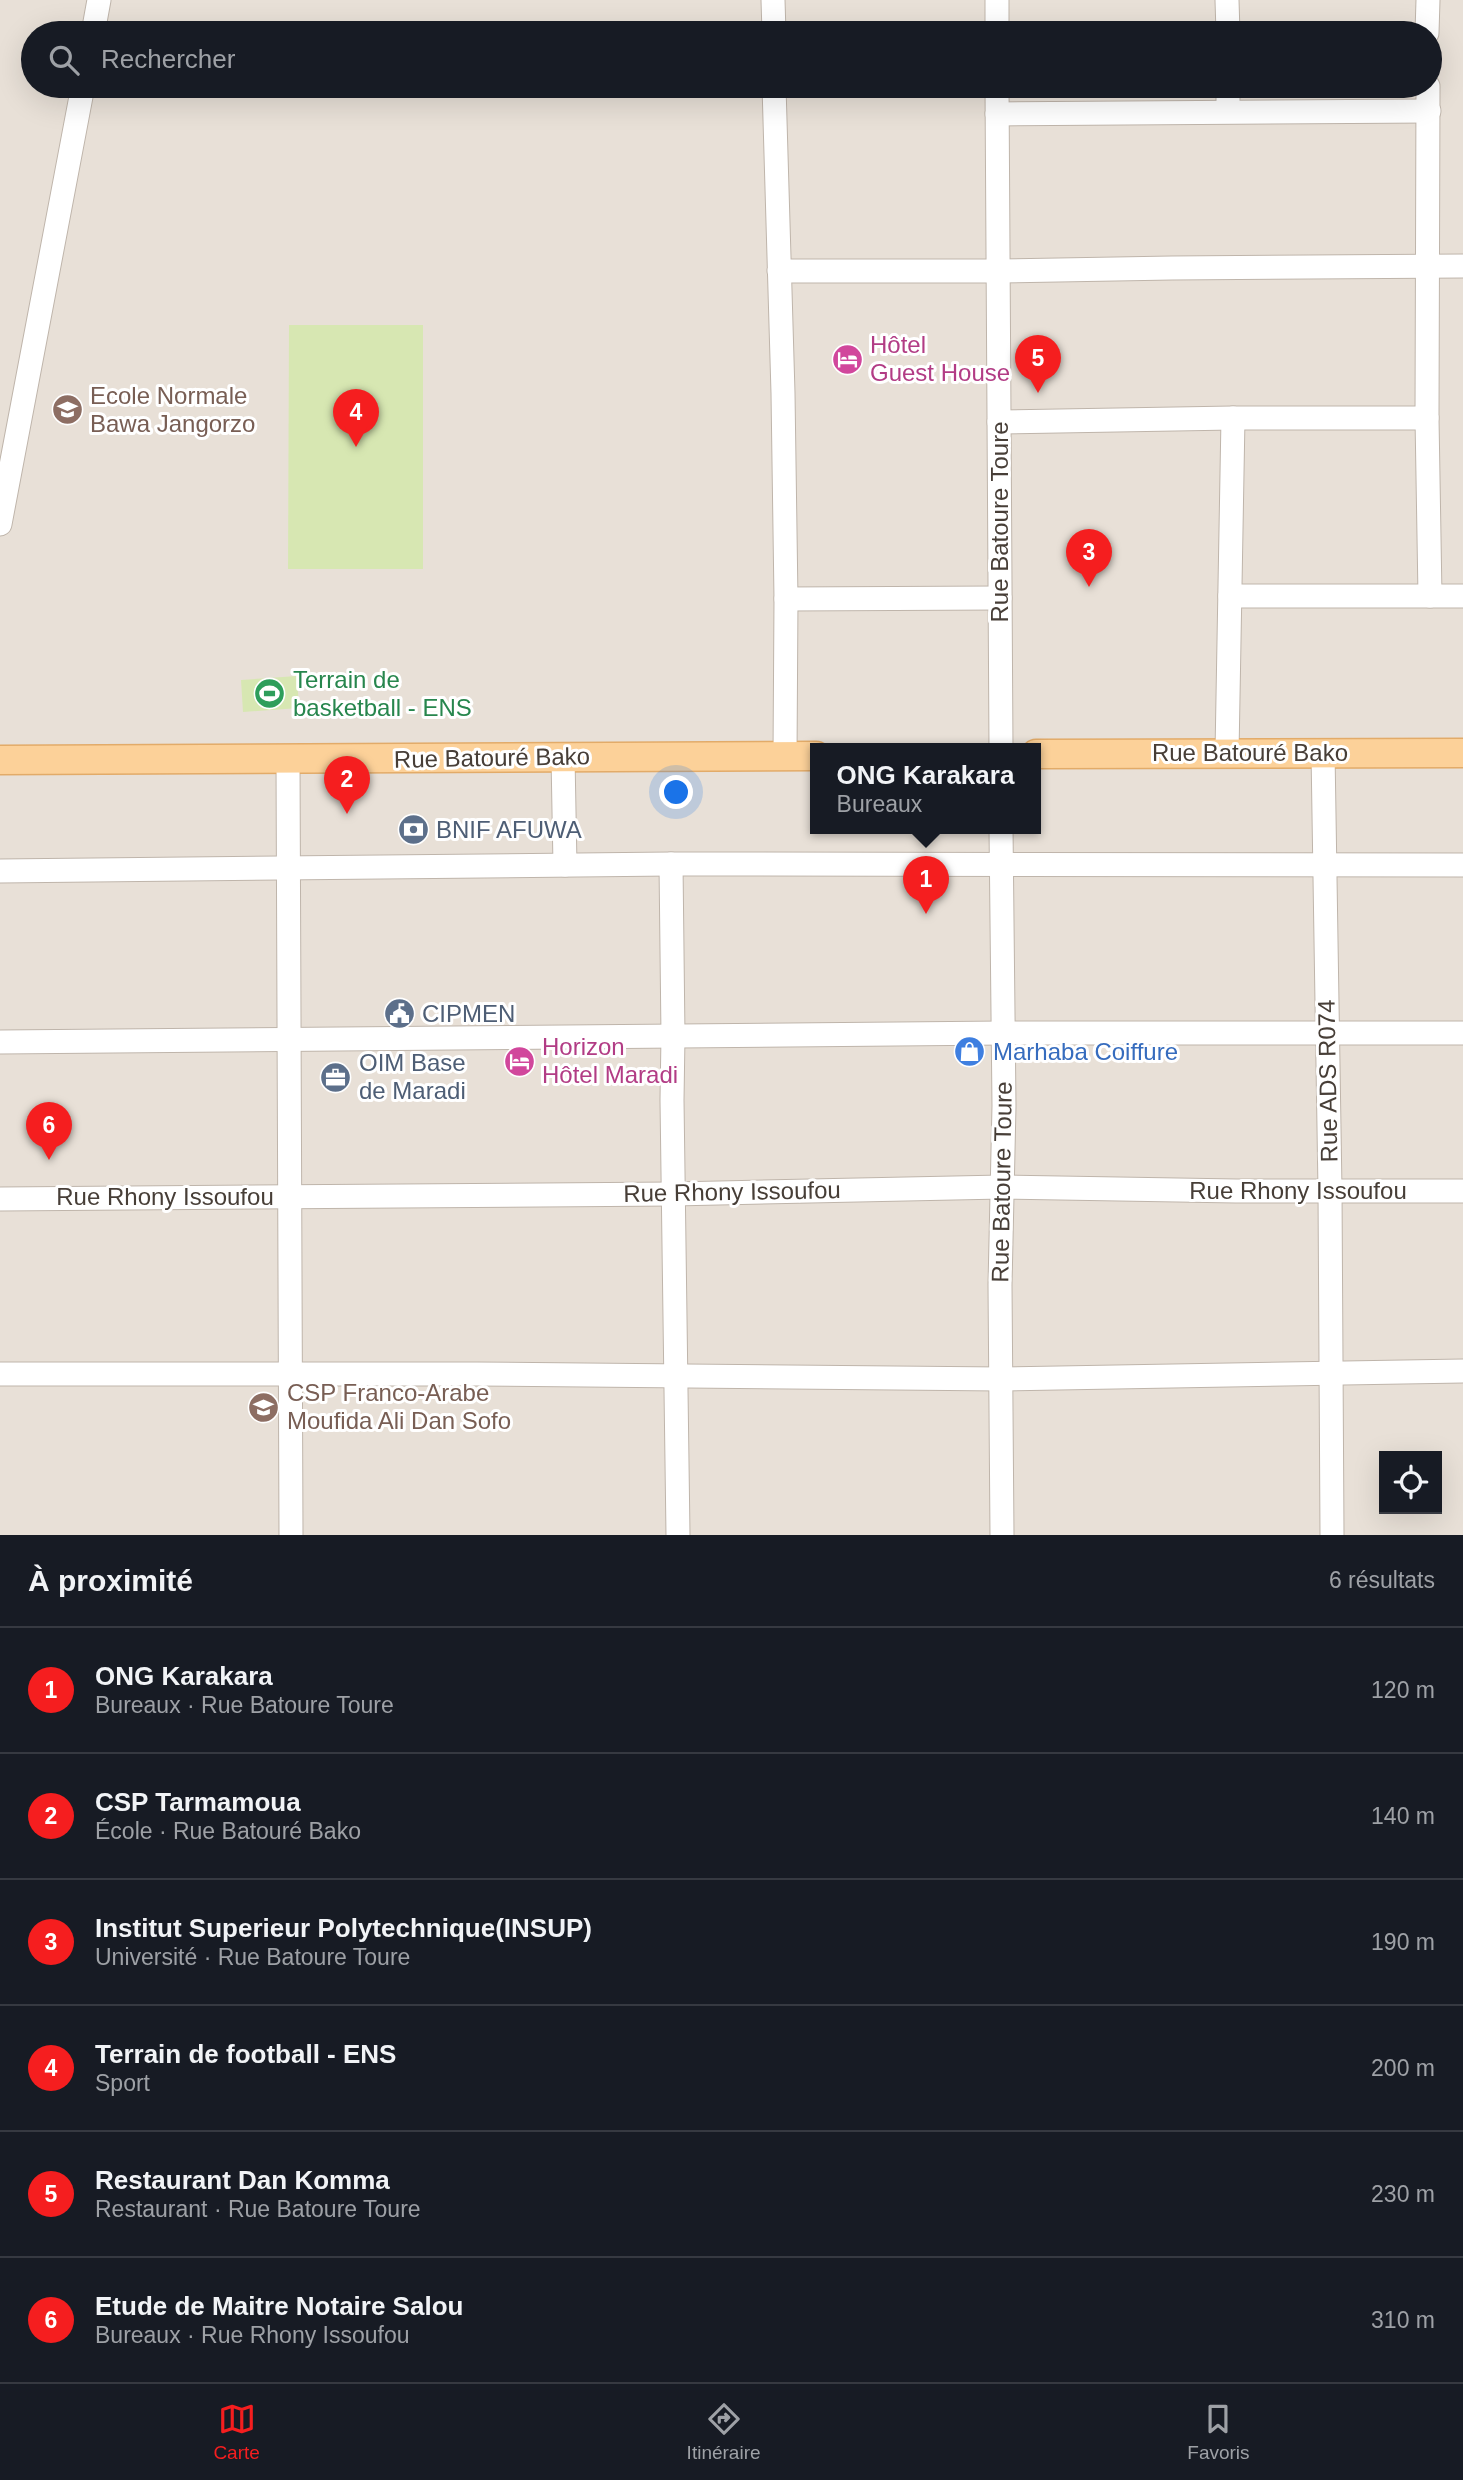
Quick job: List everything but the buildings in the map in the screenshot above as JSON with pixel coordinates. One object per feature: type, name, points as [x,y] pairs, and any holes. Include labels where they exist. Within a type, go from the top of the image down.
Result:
[{"type":"main road","name":"Rue Batouré Bako","points":[[1041,754],[1463,753]]},
{"type":"main road","name":"Rue Batouré Bako","points":[[0,760],[810,756]]},
{"type":"street","points":[[95,21],[99,0]]},
{"type":"street","points":[[773,0],[774,21]]},
{"type":"street","points":[[997,0],[997,21]]},
{"type":"street","points":[[1227,0],[1228,21]]},
{"type":"street","points":[[1427,21],[1428,0]]},
{"type":"street","points":[[0,524],[81,98]]},
{"type":"street","points":[[774,98],[786,599],[785,755]]},
{"type":"street","name":"Rue Batoure Toure","points":[[997,98],[1001,743]]},
{"type":"street","points":[[1228,98],[1228,111]]},
{"type":"street","points":[[1428,98],[1427,418],[1430,596]]},
{"type":"street","points":[[997,114],[1429,111]]},
{"type":"street","points":[[779,271],[1463,266]]},
{"type":"street","points":[[1227,753],[1233,418]]},
{"type":"street","points":[[999,422],[1427,418]]},
{"type":"street","points":[[1230,596],[1463,596]]},
{"type":"street","points":[[786,599],[1000,598]]},
{"type":"street","name":"Rue ADS R074","points":[[1323,752],[1331,1190],[1332,1535]]},
{"type":"street","points":[[563,757],[565,865]]},
{"type":"street","points":[[288,759],[291,1535]]},
{"type":"street","name":"Rue Batoure Toure","points":[[1001,834],[1004,1033],[1002,1535]]},
{"type":"street","points":[[0,871],[671,864],[1463,865]]},
{"type":"street","points":[[671,864],[671,1100],[678,1535]]},
{"type":"street","points":[[0,1042],[1004,1033],[1463,1033]]},
{"type":"street","name":"Rue Rhony Issoufou","points":[[0,1199],[674,1194],[1002,1187],[1463,1191]]},
{"type":"street","points":[[0,1374],[477,1374],[1001,1379],[1332,1371],[1463,1371]]},
{"type":"shaded area","points":[[0,0],[1463,0],[1463,1535],[0,1535]]},
{"type":"green space","points":[[289,325],[423,325],[423,569],[288,569]]},
{"type":"green space","name":"Terrain de basketball - ENS","points":[[297,676],[299,708],[243,712],[241,680]]},
{"type":"place","name":"Hôtel Guest House","points":[[847,359]]},
{"type":"place","name":"Restaurant Dan Komma","points":[[1038,393]]},
{"type":"place","name":"Ecole Normale Bawa Jangorzo","points":[[67,410]]},
{"type":"place","name":"Terrain de football - ENS","points":[[356,447]]},
{"type":"place","name":"Institut Superieur Polytechnique(INSUP)","points":[[1089,587]]},
{"type":"place","name":"Terrain de basketball - ENS","points":[[270,694]]},
{"type":"place","name":"CSP Tarmamoua","points":[[347,814]]},
{"type":"place","name":"BNIF AFUWA","points":[[413,830]]},
{"type":"place","name":"ONG Karakara","points":[[926,914]]},
{"type":"place","name":"CIPMEN","points":[[399,1014]]},
{"type":"place","name":"Marhaba Coiffure","points":[[970,1052]]},
{"type":"place","name":"Horizon Hôtel Maradi","points":[[519,1061]]},
{"type":"place","name":"OIM Base de Maradi","points":[[336,1077]]},
{"type":"place","name":"Etude de Maitre Notaire Salou","points":[[49,1160]]},
{"type":"place","name":"CSP Franco-Arabe Moufida Ali Dan Sofo","points":[[264,1407]]}]
